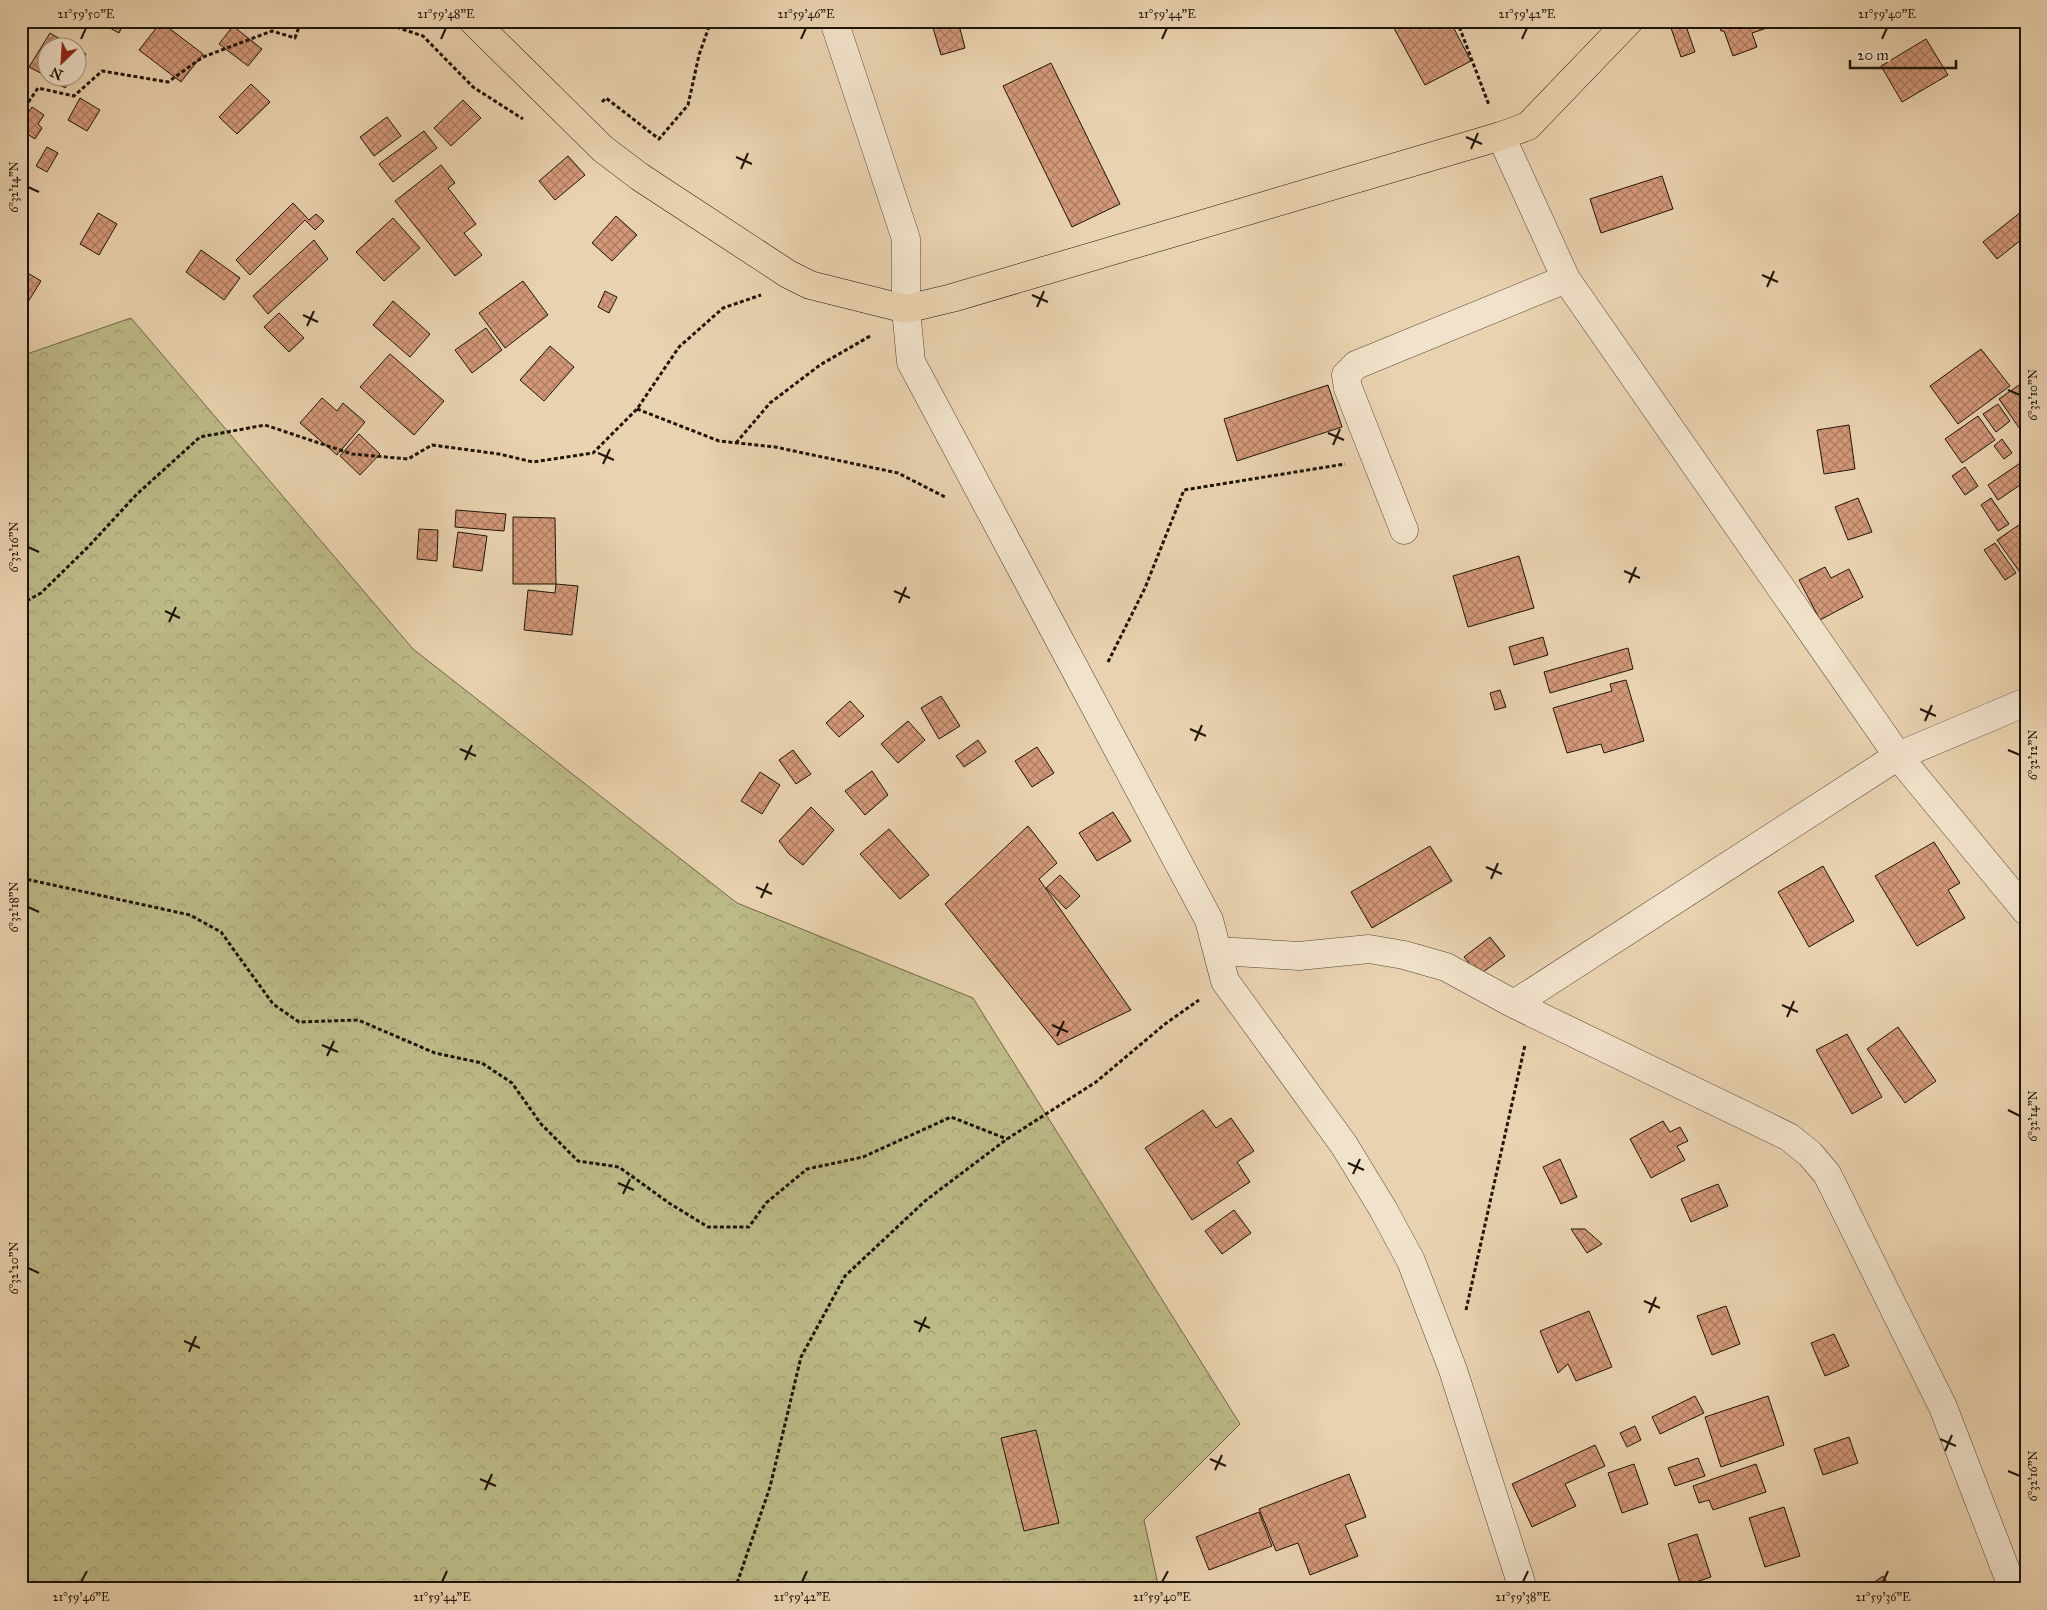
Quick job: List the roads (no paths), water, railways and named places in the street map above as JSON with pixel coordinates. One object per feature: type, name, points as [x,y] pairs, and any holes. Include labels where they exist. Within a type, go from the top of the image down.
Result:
[{"type":"main road","points":[[473,21],[603,149],[640,177],[788,274],[810,285],[906,309],[952,298],[1501,136],[1528,126],[1629,21]]},
{"type":"street","points":[[834,21],[906,239],[906,309],[911,362],[986,506],[1209,920],[1226,980],[1344,1145],[1383,1209],[1411,1261],[1453,1370],[1523,1589]]},
{"type":"street","points":[[1501,136],[1566,279],[1898,756],[2026,911]]},
{"type":"street","points":[[1404,530],[1348,388],[1346,375],[1356,365],[1566,279]]},
{"type":"street","points":[[1514,1004],[1898,756],[2026,702]]},
{"type":"street","points":[[1219,951],[1299,956],[1369,949],[1404,955],[1446,967],[1514,1004],[1789,1137],[1810,1154],[1827,1174],[1943,1407],[2013,1589]]}]
